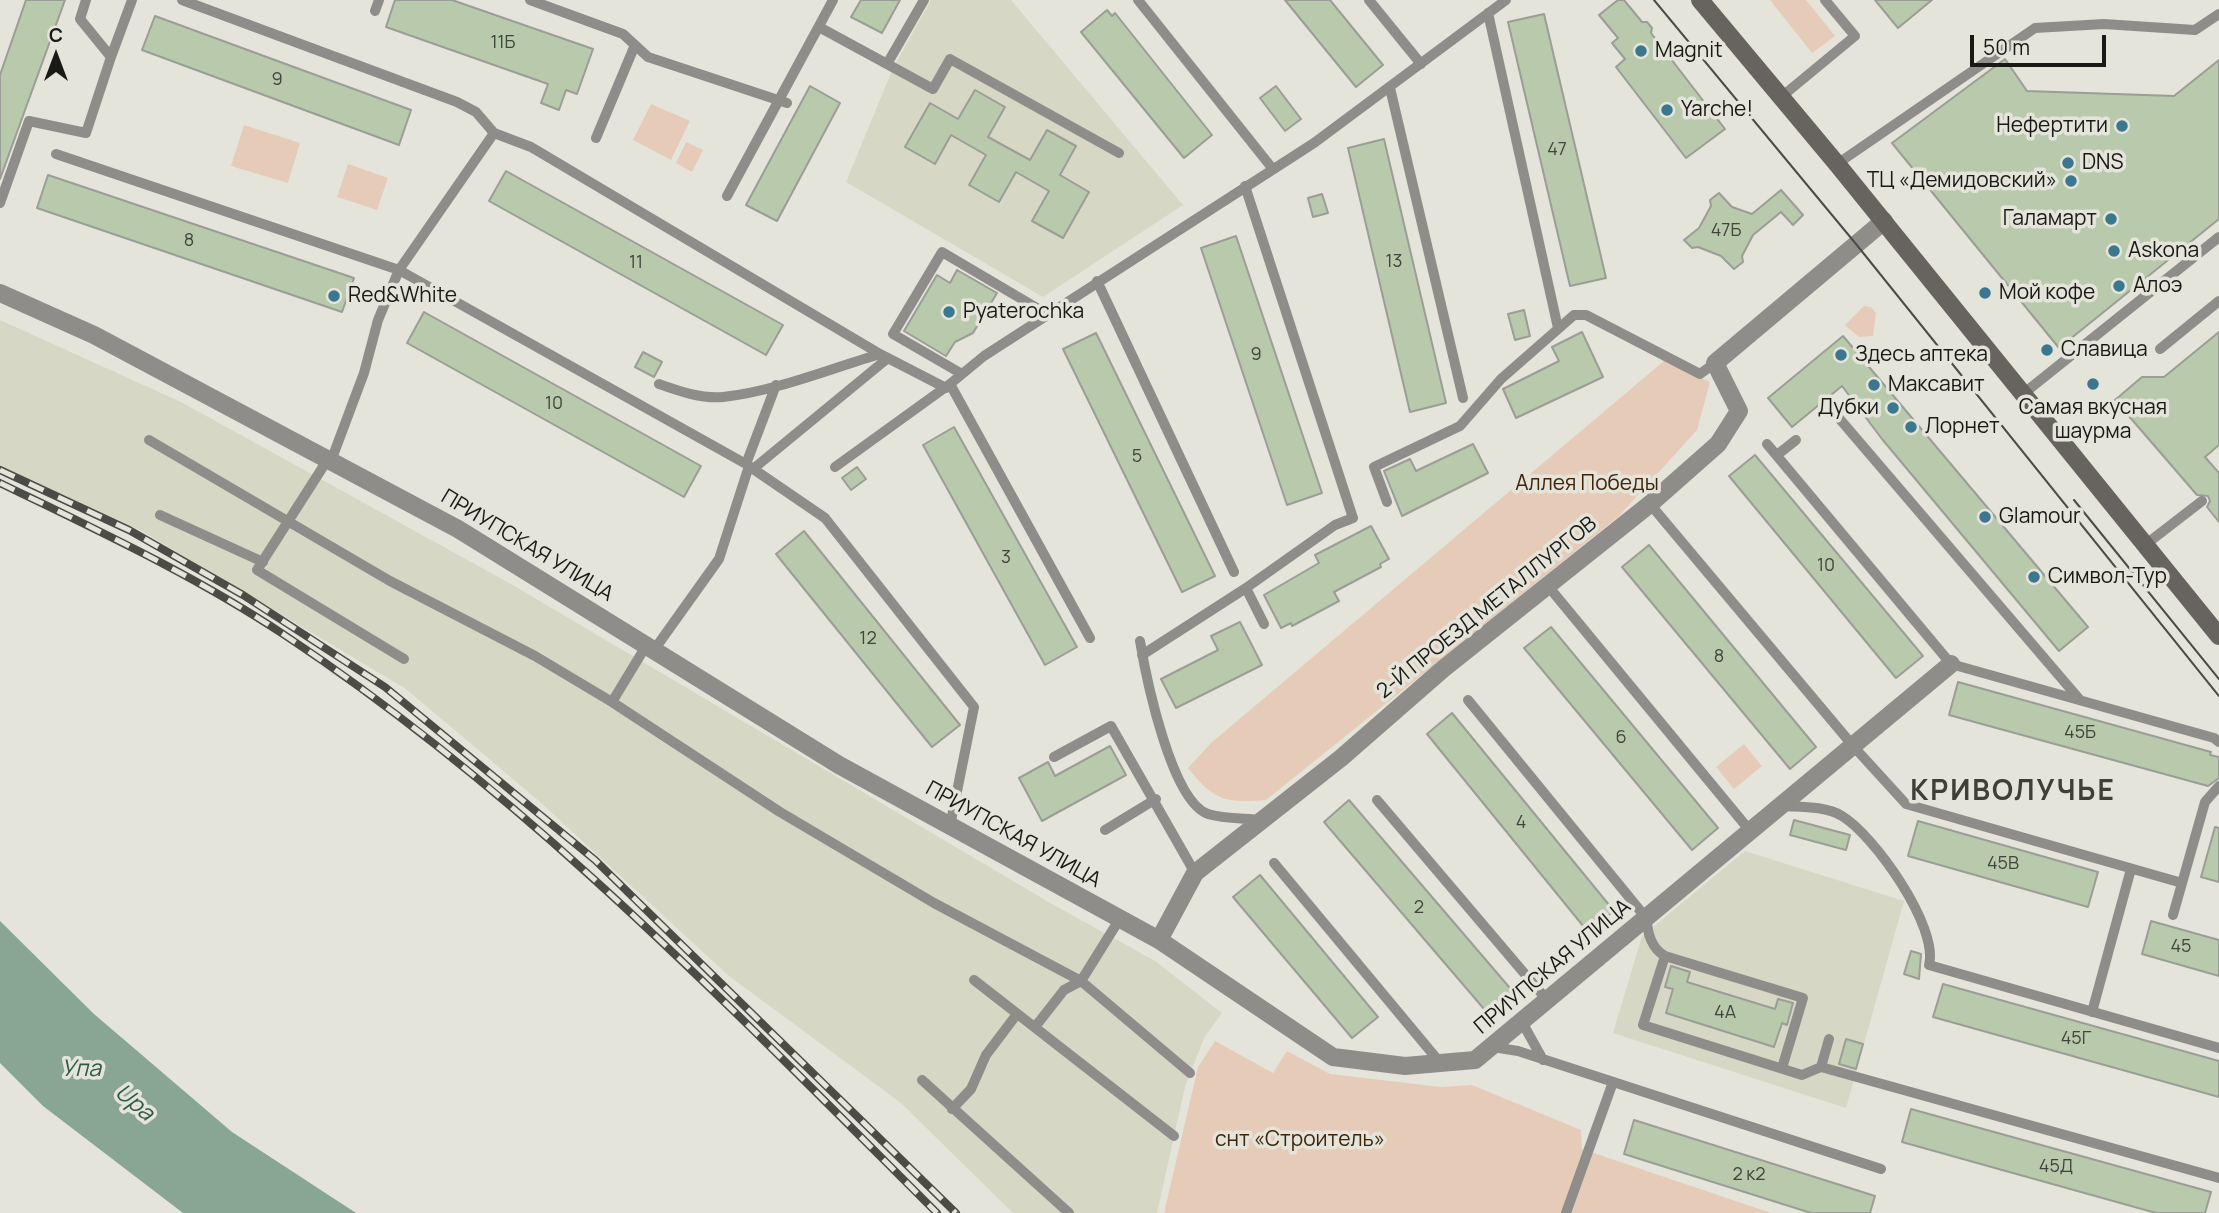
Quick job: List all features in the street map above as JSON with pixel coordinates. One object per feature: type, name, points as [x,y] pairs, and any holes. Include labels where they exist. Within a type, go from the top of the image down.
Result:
[{"type":"main road","points":[[1700,0],[1837,164],[2219,636]]},
{"type":"street","points":[[1715,363],[1884,222]]},
{"type":"street","name":"ПРИУПСКАЯ УЛИЦА","points":[[0,293],[94,335],[458,529],[839,765],[1158,940],[1333,1057],[1405,1066],[1442,1065],[1475,1060],[1951,664]]},
{"type":"street","name":"2-Й ПРОЕЗД МЕТАЛЛУРГОВ","points":[[1158,940],[1195,873],[1264,820],[1650,504],[1718,444],[1740,411],[1715,363]]},
{"type":"lane","points":[[86,0],[80,19],[111,57]]},
{"type":"lane","points":[[0,203],[29,121],[86,133],[132,0]]},
{"type":"lane","points":[[182,0],[457,102],[476,112],[494,133],[531,147],[884,356],[948,386],[1090,638]]},
{"type":"lane","points":[[530,0],[623,34],[648,57],[783,102]]},
{"type":"lane","points":[[727,196],[783,102],[833,0]]},
{"type":"lane","points":[[887,64],[924,0]]},
{"type":"lane","points":[[1138,0],[1272,168]]},
{"type":"lane","points":[[1369,0],[1421,64]]},
{"type":"lane","points":[[835,467],[948,386],[984,356],[1314,143],[1506,0]]},
{"type":"lane","points":[[1780,97],[1855,36],[1825,0]]},
{"type":"lane","points":[[1488,13],[1558,328]]},
{"type":"lane","points":[[1837,164],[2035,28],[2104,24],[2194,30],[2219,14]]},
{"type":"lane","points":[[819,26],[933,89],[950,59],[1119,153]]},
{"type":"lane","points":[[596,138],[635,45]]},
{"type":"lane","points":[[1390,88],[1463,398]]},
{"type":"lane","points":[[404,659],[257,570],[329,460],[364,373],[378,320],[399,270],[494,133]]},
{"type":"lane","points":[[56,154],[399,270],[749,466],[825,518],[974,707],[950,826]]},
{"type":"lane","points":[[1142,655],[1246,588],[1335,525],[1353,518],[1245,186]]},
{"type":"lane","points":[[2023,394],[2219,237]]},
{"type":"lane","points":[[962,374],[893,334],[942,252],[1047,314]]},
{"type":"lane","points":[[386,256],[399,270]]},
{"type":"lane","points":[[1097,281],[1234,572]]},
{"type":"lane","points":[[2160,349],[2219,301]]},
{"type":"lane","points":[[1387,502],[1374,467],[1460,426],[1501,379],[1574,315],[1586,315],[1700,374],[1715,363]]},
{"type":"lane","points":[[659,384],[689,394],[721,397],[884,356]]},
{"type":"lane","points":[[749,466],[884,356]]},
{"type":"lane","points":[[612,702],[719,559],[776,385]]},
{"type":"lane","points":[[1832,410],[2080,701]]},
{"type":"lane","points":[[149,440],[390,581],[535,656],[612,702],[780,812],[934,903],[1081,981],[1190,1073]]},
{"type":"lane","points":[[1777,456],[1796,440]]},
{"type":"lane","points":[[1768,444],[1951,664],[2219,742]]},
{"type":"lane","points":[[2145,545],[2202,501]]},
{"type":"lane","points":[[1650,504],[1854,747],[1906,804],[2182,884]]},
{"type":"lane","points":[[160,515],[262,562]]},
{"type":"lane","points":[[1548,586],[1752,831]]},
{"type":"lane","points":[[1246,588],[1264,624]]},
{"type":"lane","points":[[1140,641],[1160,734],[1193,802],[1206,814],[1264,820]]},
{"type":"lane","points":[[1468,700],[1647,919],[1647,932],[1659,953],[1803,998],[1782,1068]]},
{"type":"lane","points":[[1054,757],[1111,726],[1156,799],[1195,873]]},
{"type":"lane","points":[[2173,915],[2206,803],[2219,786]]},
{"type":"lane","points":[[1105,830],[1156,799]]},
{"type":"lane","points":[[1377,800],[1547,1000]]},
{"type":"lane","points":[[1783,806],[1814,808],[1841,815],[1866,838],[1912,901],[1924,926],[1931,956],[1929,965],[2219,1048]]},
{"type":"lane","points":[[1274,863],[1442,1065]]},
{"type":"lane","points":[[2092,1012],[2131,869]]},
{"type":"lane","points":[[1035,1027],[1064,990],[1081,981],[1119,920]]},
{"type":"lane","points":[[1665,956],[1643,1025],[1802,1075],[1821,1067],[2219,1178]]},
{"type":"lane","points":[[974,980],[1174,1136]]},
{"type":"lane","points":[[952,1109],[971,1089],[986,1055],[1017,1014]]},
{"type":"lane","points":[[1522,1022],[1543,1060]]},
{"type":"lane","points":[[1821,1067],[1829,1039]]},
{"type":"lane","points":[[1493,1047],[1613,1082],[1881,1170]]},
{"type":"lane","points":[[922,1080],[1069,1213]]},
{"type":"lane","points":[[1566,1213],[1613,1082]]},
{"type":"shaded area","points":[[931,0],[1011,0],[1183,205],[1043,297],[846,182],[893,68]]},
{"type":"shaded area","points":[[0,320],[181,402],[511,584],[1052,904],[1155,961],[1222,1013],[1204,1038],[1185,1087],[1157,1213],[1013,1213],[901,1103],[729,976],[540,802],[406,689],[140,530],[0,466]]},
{"type":"shaded area","points":[[1745,851],[1904,901],[1846,1108],[1613,1033],[1642,936]]},
{"type":"green space","points":[[1770,0],[1806,0],[1835,36],[1812,53]]},
{"type":"green space","points":[[651,104],[690,121],[671,160],[633,140]]},
{"type":"green space","points":[[244,125],[300,143],[288,183],[231,166]]},
{"type":"green space","points":[[686,142],[703,150],[692,172],[676,163]]},
{"type":"green space","points":[[348,164],[388,178],[377,210],[337,197]]},
{"type":"green space","points":[[1864,306],[1871,307],[1876,313],[1873,336],[1859,337],[1845,325]]},
{"type":"green space","name":"Аллея Победы","points":[[1664,361],[1710,382],[1697,430],[1618,517],[1266,800],[1230,800],[1213,793],[1197,779],[1188,768],[1211,743]]},
{"type":"green space","points":[[1744,744],[1762,766],[1734,789],[1716,767]]},
{"type":"green space","name":"снт «Строитель»","points":[[1215,1041],[1273,1073],[1287,1051],[1330,1074],[1441,1087],[1472,1085],[1581,1130],[1582,1149],[1771,1213],[1164,1213],[1198,1067]]},
{"type":"water","name":"Упа","points":[[0,921],[94,1014],[232,1132],[356,1213],[183,1213],[43,1106],[0,1063]]},
{"type":"building","points":[[26,0],[65,0],[0,179],[0,75]]},
{"type":"building","points":[[395,0],[452,0],[593,49],[577,94],[566,90],[559,110],[541,103],[548,84],[386,27]]},
{"type":"building","points":[[861,0],[900,0],[882,33],[851,17]]},
{"type":"building","points":[[1285,0],[1330,0],[1383,65],[1356,87]]},
{"type":"building","points":[[1618,0],[1624,0],[1642,22],[1647,22],[1652,28],[1651,33],[1725,129],[1686,158],[1616,67],[1625,59],[1612,43],[1618,38],[1599,15]]},
{"type":"building","points":[[1875,0],[1932,0],[1898,28]]},
{"type":"building","points":[[1107,10],[1112,16],[1115,13],[1212,135],[1184,158],[1081,32]]},
{"type":"building","points":[[1544,14],[1606,278],[1570,286],[1508,22]]},
{"type":"building","points":[[155,16],[411,110],[399,145],[142,50]]},
{"type":"building","name":"ТЦ «Демидовский»","points":[[2005,59],[2027,91],[2174,96],[2219,60],[2219,219],[2059,348],[1892,143]]},
{"type":"building","points":[[810,86],[840,103],[777,221],[746,205]]},
{"type":"building","points":[[1276,86],[1301,119],[1285,131],[1260,98]]},
{"type":"building","points":[[975,90],[1005,107],[988,137],[1030,160],[1047,130],[1076,146],[1060,175],[1089,192],[1063,238],[1032,221],[1049,191],[1016,172],[999,202],[969,185],[986,155],[951,135],[935,164],[905,147],[930,103],[958,119]]},
{"type":"building","points":[[1384,139],[1446,403],[1410,412],[1348,148]]},
{"type":"building","points":[[506,171],[783,325],[766,355],[489,201]]},
{"type":"building","points":[[48,175],[354,278],[342,312],[37,208]]},
{"type":"building","points":[[1781,190],[1803,215],[1793,225],[1781,212],[1753,235],[1742,256],[1743,262],[1734,269],[1721,256],[1698,247],[1692,248],[1684,240],[1699,228],[1711,206],[1710,200],[1719,193],[1732,207],[1752,214]]},
{"type":"building","points":[[1322,194],[1328,213],[1313,217],[1308,198]]},
{"type":"building","points":[[1236,236],[1322,493],[1287,505],[1201,248]]},
{"type":"building","name":"Pyaterochka","points":[[957,270],[997,293],[973,333],[955,342],[946,356],[904,331],[937,275],[950,283]]},
{"type":"building","points":[[1524,310],[1530,336],[1515,340],[1508,314]]},
{"type":"building","points":[[424,312],[701,466],[684,497],[407,343]]},
{"type":"building","points":[[1582,332],[1603,377],[1516,418],[1503,389],[1559,361],[1552,347]]},
{"type":"building","points":[[2219,332],[2219,445],[2205,457],[2219,473],[2219,522],[2207,507],[2210,501],[2208,496],[2197,495],[2115,400],[2142,377],[2164,377]]},
{"type":"building","points":[[1096,333],[1215,576],[1182,592],[1063,349]]},
{"type":"building","points":[[1843,336],[2088,627],[2059,651],[1882,439],[1842,386],[1792,427],[1768,398]]},
{"type":"building","points":[[643,352],[662,362],[654,377],[635,367]]},
{"type":"building","points":[[954,427],[1077,647],[1045,665],[923,445]]},
{"type":"building","points":[[1473,444],[1488,473],[1402,516],[1384,471],[1410,459],[1416,471]]},
{"type":"building","points":[[1755,455],[1923,656],[1896,678],[1729,476]]},
{"type":"building","points":[[857,467],[866,479],[851,490],[842,478]]},
{"type":"building","points":[[1371,526],[1389,559],[1380,564],[1381,567],[1334,592],[1339,601],[1292,626],[1291,623],[1281,628],[1264,595],[1319,563],[1315,555]]},
{"type":"building","points":[[804,531],[960,725],[932,747],[776,554]]},
{"type":"building","points":[[1649,545],[1816,747],[1790,769],[1622,567]]},
{"type":"building","points":[[1240,622],[1262,665],[1176,708],[1161,679],[1218,650],[1211,636]]},
{"type":"building","points":[[1551,627],[1718,828],[1692,850],[1524,648]]},
{"type":"building","points":[[1958,682],[2211,752],[2210,755],[2219,757],[2219,778],[2208,786],[1949,715]]},
{"type":"building","points":[[1452,713],[1614,911],[1588,932],[1427,734]]},
{"type":"building","points":[[1110,746],[1126,775],[1042,821],[1019,778],[1048,762],[1055,776]]},
{"type":"building","points":[[1349,800],[1515,994],[1490,1016],[1324,822]]},
{"type":"building","points":[[1794,820],[1850,835],[1846,850],[1790,835]]},
{"type":"building","points":[[1918,821],[2098,872],[2088,907],[1908,856]]},
{"type":"building","points":[[2215,827],[2219,828],[2219,882],[2201,877]]},
{"type":"building","points":[[1260,875],[1378,1017],[1352,1038],[1233,897]]},
{"type":"building","points":[[2151,921],[2219,940],[2219,976],[2142,954]]},
{"type":"building","points":[[1911,951],[1921,954],[1919,979],[1904,974]]},
{"type":"building","points":[[1671,966],[1690,972],[1687,982],[1775,1009],[1778,999],[1793,1003],[1787,1025],[1782,1023],[1774,1047],[1666,1013],[1673,989],[1665,987]]},
{"type":"building","points":[[1943,984],[2219,1061],[2219,1097],[1933,1017]]},
{"type":"building","points":[[1846,1039],[1863,1044],[1856,1069],[1839,1064]]},
{"type":"building","points":[[1911,1109],[2211,1192],[2205,1213],[2156,1213],[1902,1142]]},
{"type":"building","points":[[1634,1120],[1875,1196],[1870,1213],[1811,1213],[1624,1154]]},
{"type":"tram line","points":[[1654,0],[1856,244],[2219,696]]},
{"type":"tram line","points":[[2074,500],[2219,679]]},
{"type":"railway","points":[[0,470],[129,530],[243,595],[385,687],[595,860],[956,1213]]},
{"type":"railway","points":[[0,483],[146,555],[252,614],[375,699],[461,765],[544,835],[705,983],[937,1213]]},
{"type":"place","name":"Magnit","points":[[1641,51]]},
{"type":"place","name":"Yarche!","points":[[1667,110]]},
{"type":"place","name":"Нефертити","points":[[2122,126]]},
{"type":"place","name":"DNS","points":[[2068,163]]},
{"type":"place","name":"ТЦ «Демидовский»","points":[[2071,181]]},
{"type":"place","name":"Галамарт","points":[[2111,219]]},
{"type":"place","name":"Askona","points":[[2114,251]]},
{"type":"place","name":"Алоэ","points":[[2119,286]]},
{"type":"place","name":"Мой кофе","points":[[1985,293]]},
{"type":"place","name":"Red&White","points":[[334,296]]},
{"type":"place","name":"Pyaterochka","points":[[949,312]]},
{"type":"place","name":"Славица","points":[[2047,350]]},
{"type":"place","name":"Здесь аптека","points":[[1841,355]]},
{"type":"place","name":"Самая вкусная шаурма","points":[[2093,384]]},
{"type":"place","name":"Максавит","points":[[1874,385]]},
{"type":"place","name":"Дубки","points":[[1893,408]]},
{"type":"place","name":"Лорнет","points":[[1911,427]]},
{"type":"place","name":"Glamour","points":[[1985,517]]},
{"type":"place","name":"Символ-Тур","points":[[2034,577]]},
{"type":"district","name":"КРИВОЛУЧЬЕ","points":[[2013,792]]},
{"type":"water label","name":"Upa","points":[[134,1103]]}]
